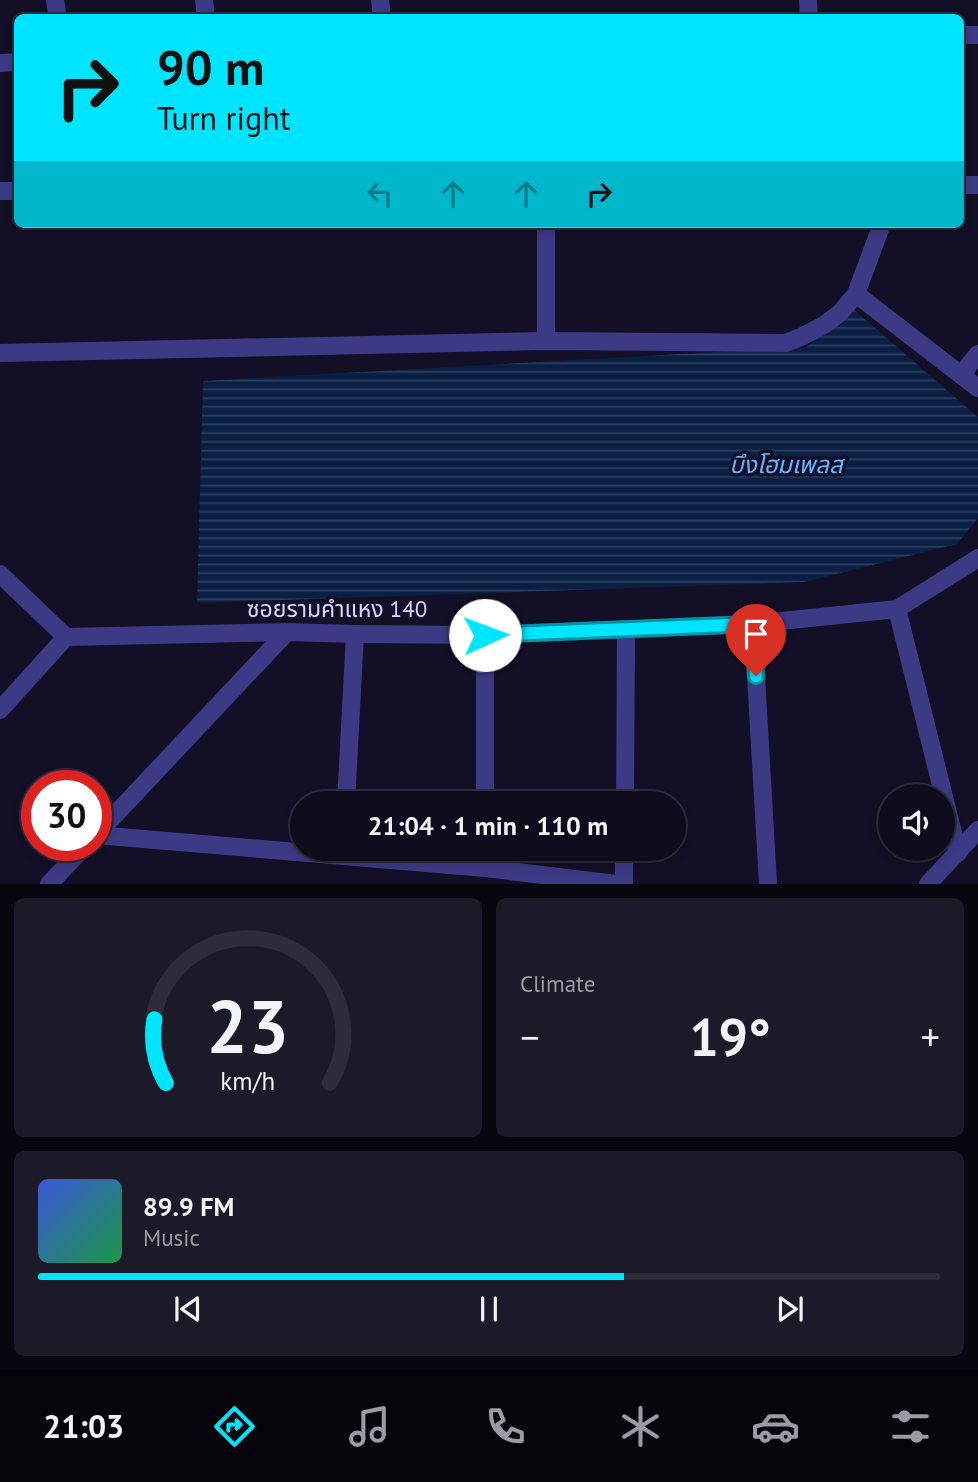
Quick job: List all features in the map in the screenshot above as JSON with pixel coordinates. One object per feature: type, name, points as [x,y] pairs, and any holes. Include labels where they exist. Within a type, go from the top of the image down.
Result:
[{"type":"street","points":[[546,228],[546,341]]},
{"type":"street","points":[[0,353],[546,341],[785,343],[824,325],[840,313],[856,294],[881,228]]},
{"type":"street","points":[[856,294],[978,388]]},
{"type":"street","points":[[961,376],[978,354]]},
{"type":"street","name":"ซอยรามคำแหง 140","points":[[66,636],[287,632],[485,635],[753,624],[897,609],[978,558]]},
{"type":"street","points":[[0,574],[66,636],[0,710]]},
{"type":"street","points":[[897,609],[958,853]]},
{"type":"street","points":[[753,624],[768,884]]},
{"type":"street","points":[[625,791],[626,629]]},
{"type":"street","points":[[287,632],[96,835],[290,848]]},
{"type":"street","points":[[347,791],[355,634]]},
{"type":"street","points":[[485,635],[485,791]]},
{"type":"street","points":[[928,884],[978,830]]},
{"type":"street","points":[[49,884],[71,861]]},
{"type":"street","points":[[423,861],[617,884]]},
{"type":"street","points":[[485,861],[485,868]]},
{"type":"street","points":[[624,861],[624,884]]},
{"type":"water","name":"บึงโฮมเพลส","points":[[853,309],[978,417],[978,518],[957,544],[804,582],[197,603],[203,381],[806,347]]},
{"type":"route","points":[[485,635],[753,624],[756,676]]}]
